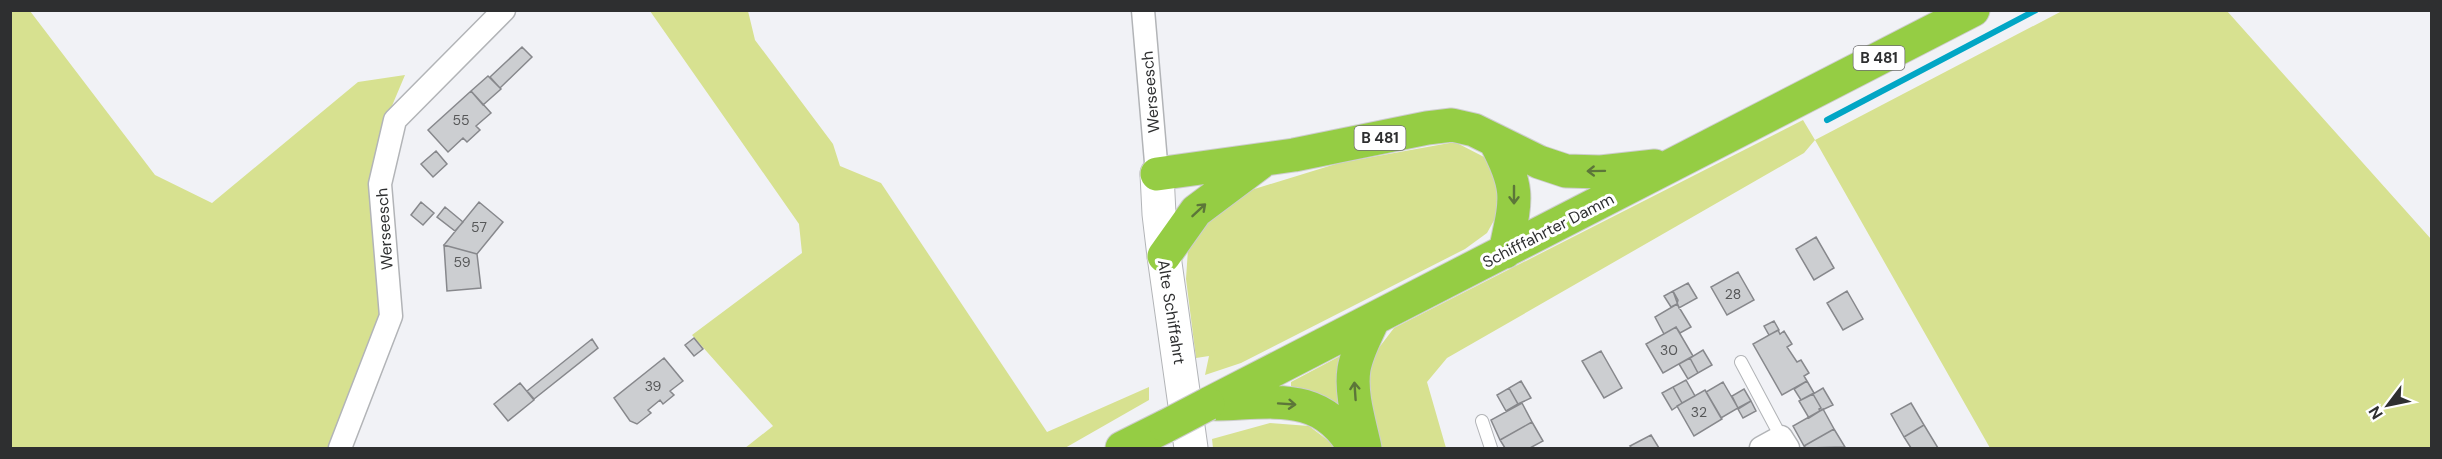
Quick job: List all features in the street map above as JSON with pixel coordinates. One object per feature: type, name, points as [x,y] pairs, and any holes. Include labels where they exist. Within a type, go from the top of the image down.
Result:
[{"type":"highway","name":"Schifffahrter Damm","points":[[1122,448],[1973,10]]},
{"type":"highway","name":"B 481","points":[[1157,174],[1264,160],[1452,125],[1474,130],[1539,162],[1566,171],[1601,172],[1675,164]]},
{"type":"highway","points":[[1495,141],[1508,165],[1515,186],[1514,209],[1505,252]]},
{"type":"highway","name":"B 481","points":[[1164,256],[1196,211],[1264,160]]},
{"type":"highway","points":[[1365,448],[1355,399],[1354,370],[1373,320]]},
{"type":"highway","name":"B 481","points":[[1208,404],[1285,403],[1308,406],[1334,421],[1354,448]]},
{"type":"street","name":"Werseesch","points":[[340,448],[391,316],[380,184],[395,120],[504,10]]},
{"type":"street","name":"Werseesch","points":[[1143,10],[1157,174]]},
{"type":"street","name":"Alte Schiffahrt","points":[[1157,174],[1164,256],[1191,448]]},
{"type":"street","points":[[1761,448],[1784,443]]},
{"type":"lane","points":[[1741,362],[1784,443]]},
{"type":"lane","points":[[1482,421],[1491,448]]},
{"type":"green space","points":[[10,11],[30,11],[155,175],[212,203],[358,82],[405,75],[386,120],[383,316],[333,448],[11,448]]},
{"type":"green space","points":[[650,11],[748,11],[755,40],[833,144],[840,166],[881,183],[1047,432],[1149,387],[1149,400],[1065,448],[745,448],[773,426],[692,335],[802,253],[799,224]]},
{"type":"green space","points":[[2062,11],[2227,11],[2431,239],[2431,448],[1990,448],[1815,140]]},
{"type":"green space","points":[[1803,120],[1815,140],[1804,153],[1447,358],[1427,382],[1446,448],[1380,448],[1363,386],[1368,362],[1394,328]]},
{"type":"green space","points":[[1455,142],[1486,158],[1500,180],[1502,206],[1487,233],[1465,249],[1241,363],[1205,375],[1209,356],[1196,358],[1186,279],[1188,249],[1201,224],[1248,191],[1339,163]]},
{"type":"green space","points":[[1342,355],[1344,413],[1291,386],[1291,382]]},
{"type":"green space","points":[[1270,423],[1309,426],[1338,448],[1213,448],[1212,439]]},
{"type":"building","points":[[522,47],[532,57],[500,88],[490,77]]},
{"type":"building","points":[[488,76],[501,89],[483,105],[471,91]]},
{"type":"building","points":[[471,91],[491,113],[476,126],[480,130],[467,142],[463,138],[448,152],[428,130]]},
{"type":"building","points":[[436,151],[447,164],[433,177],[421,164]]},
{"type":"building","points":[[421,202],[434,213],[423,225],[411,215]]},
{"type":"building","points":[[479,202],[503,222],[477,254],[444,245]]},
{"type":"building","points":[[445,207],[463,222],[455,231],[437,217]]},
{"type":"building","points":[[1816,237],[1834,268],[1814,280],[1796,249]]},
{"type":"building","points":[[444,245],[477,254],[481,288],[447,291]]},
{"type":"building","points":[[1738,272],[1754,300],[1727,315],[1711,287]]},
{"type":"building","points":[[1688,283],[1697,298],[1679,308],[1673,291]]},
{"type":"building","points":[[1673,291],[1678,300],[1677,304],[1671,307],[1664,296]]},
{"type":"building","points":[[1847,291],[1863,319],[1843,330],[1827,303]]},
{"type":"building","points":[[1677,304],[1691,327],[1680,333],[1676,327],[1664,334],[1655,317]]},
{"type":"building","points":[[1774,321],[1779,330],[1769,335],[1764,326]]},
{"type":"building","points":[[1676,327],[1693,356],[1663,373],[1646,344]]},
{"type":"building","points":[[1778,330],[1780,334],[1784,331],[1792,344],[1787,347],[1797,362],[1801,360],[1809,373],[1804,376],[1807,381],[1782,395],[1753,344]]},
{"type":"building","points":[[694,338],[703,349],[694,356],[685,345]]},
{"type":"building","points":[[592,339],[598,348],[534,399],[527,391]]},
{"type":"building","points":[[1703,350],[1712,365],[1698,373],[1690,358]]},
{"type":"building","points":[[1601,351],[1622,388],[1604,398],[1582,361]]},
{"type":"building","points":[[664,358],[683,381],[670,391],[674,395],[663,404],[660,400],[648,410],[651,413],[637,424],[630,421],[614,398]]},
{"type":"building","points":[[1690,358],[1698,373],[1688,379],[1679,364]]},
{"type":"building","points":[[1686,380],[1695,396],[1682,403],[1673,387]]},
{"type":"building","points":[[1521,381],[1531,398],[1518,404],[1509,388]]},
{"type":"building","points":[[1807,381],[1814,393],[1801,400],[1794,389]]},
{"type":"building","points":[[1723,382],[1738,408],[1721,418],[1706,392]]},
{"type":"building","points":[[520,383],[534,400],[508,421],[494,404]]},
{"type":"building","points":[[1673,387],[1682,403],[1672,410],[1662,393]]},
{"type":"building","points":[[1509,388],[1518,404],[1506,411],[1497,395]]},
{"type":"building","points":[[1823,388],[1833,405],[1820,411],[1821,408],[1813,394]]},
{"type":"building","points":[[1744,389],[1751,401],[1738,408],[1732,396]]},
{"type":"building","points":[[1705,390],[1722,419],[1694,436],[1677,406]]},
{"type":"building","points":[[1813,394],[1821,408],[1809,418],[1799,401]]},
{"type":"building","points":[[1751,401],[1756,411],[1743,418],[1738,409]]},
{"type":"building","points":[[1522,403],[1532,422],[1500,440],[1491,420]]},
{"type":"building","points":[[1911,403],[1924,425],[1904,437],[1891,414]]},
{"type":"building","points":[[1823,409],[1834,429],[1804,446],[1793,426]]},
{"type":"building","points":[[1532,422],[1543,441],[1530,448],[1505,448],[1500,440]]},
{"type":"building","points":[[1924,425],[1938,448],[1911,448],[1904,437]]},
{"type":"building","points":[[1834,429],[1845,447],[1806,448],[1804,446]]},
{"type":"building","points":[[1651,435],[1659,448],[1632,448],[1630,446]]},
{"type":"waterway","points":[[1827,120],[2036,10]]}]
